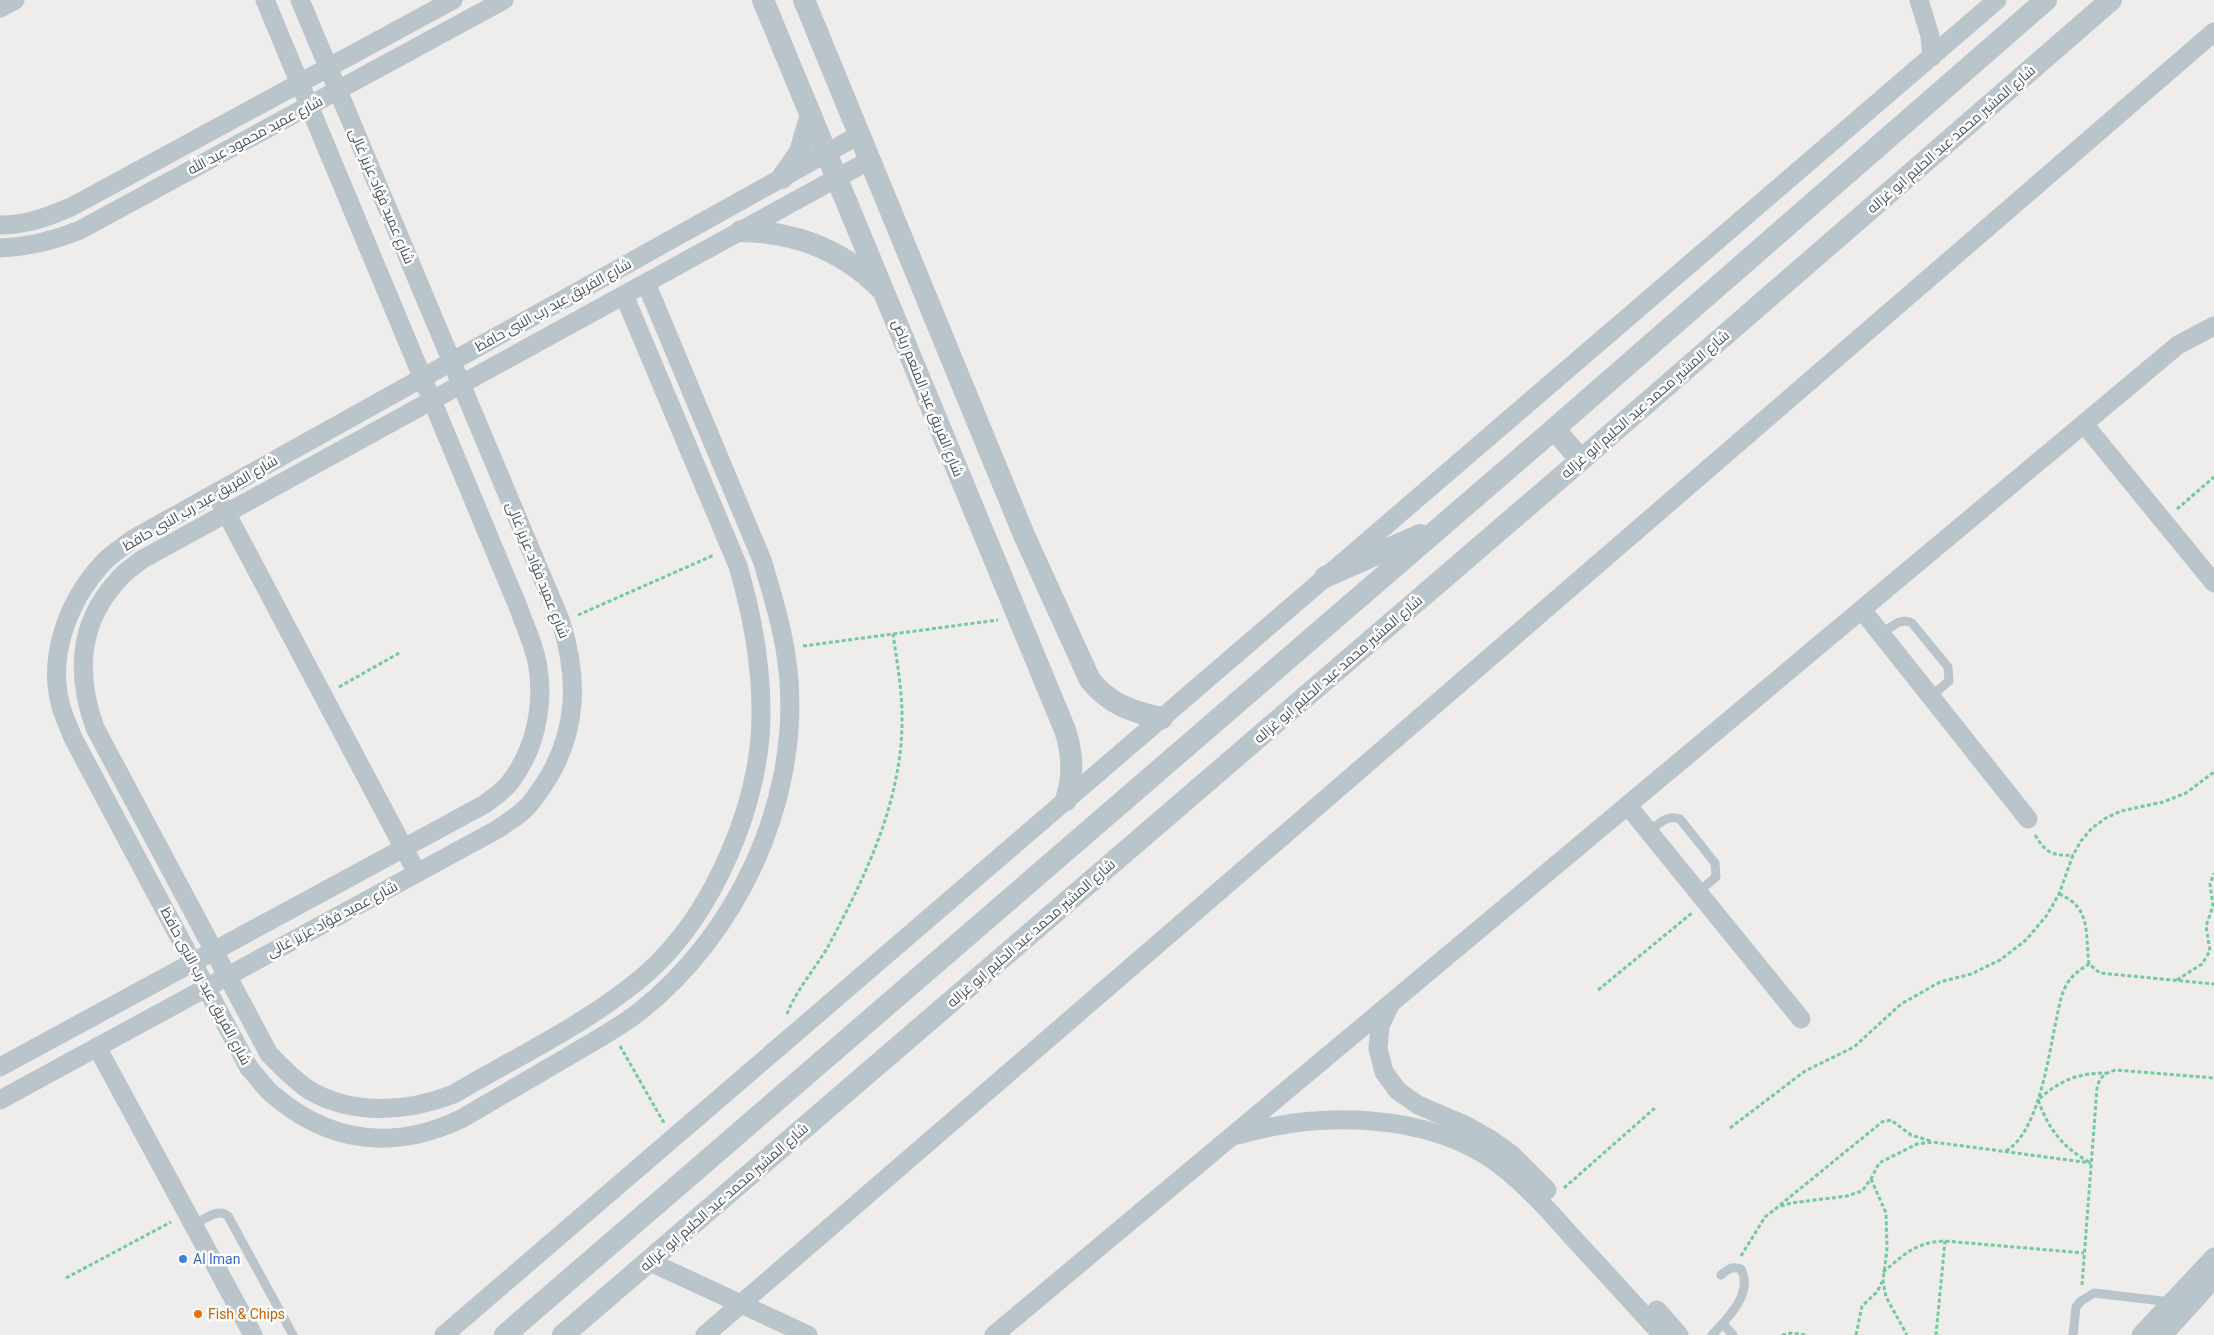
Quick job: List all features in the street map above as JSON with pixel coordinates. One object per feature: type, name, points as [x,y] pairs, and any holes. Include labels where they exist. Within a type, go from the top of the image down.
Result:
[{"type":"street","points":[[0,8],[15,0]]},
{"type":"street","name":"شارع عميد فؤاد عزيز غالى","points":[[0,1067],[485,804],[510,782],[526,756],[536,728],[540,697],[538,667],[526,630],[265,0]]},
{"type":"street","name":"شارع عميد فؤاد عزيز غالى","points":[[0,1100],[498,829],[523,811],[540,791],[554,767],[571,717],[574,690],[572,663],[561,622],[300,0]]},
{"type":"street","name":"شارع عميد محمود عبد الله","points":[[0,225],[47,218],[73,206],[453,0]]},
{"type":"street","name":"شارع عميد محمود عبد الله","points":[[0,248],[27,247],[54,241],[80,230],[504,0]]},
{"type":"street","name":"شارع الفريق عبد المنعم رياض","points":[[763,0],[1069,742],[1072,767],[1066,800]]},
{"type":"street","points":[[1918,0],[1930,36],[1932,57]]},
{"type":"street","points":[[444,1335],[1997,0]]},
{"type":"street","points":[[505,1335],[1554,429],[2046,0]]},
{"type":"street","name":"شارع المشير محمد عبد الحليم ابو غزاله","points":[[563,1335],[1581,460],[2111,0]]},
{"type":"street","points":[[810,4],[859,135],[1024,535],[1090,680],[1102,694],[1115,703],[1146,715],[1162,718]]},
{"type":"street","points":[[704,1335],[2214,32]]},
{"type":"street","points":[[782,178],[800,152],[811,115]]},
{"type":"street","name":"شارع الفريق عبد رب النبى حافظ","points":[[646,283],[762,560],[776,605],[785,648],[790,716],[785,763],[774,810],[758,855],[736,899],[689,966],[658,996],[612,1031],[461,1119],[440,1129],[413,1136],[379,1138],[356,1136],[324,1127],[296,1112],[270,1092],[249,1068],[73,738],[62,711],[58,682],[58,653],[65,624],[81,591],[104,562],[133,539],[859,135]]},
{"type":"street","name":"شارع الفريق عبد رب النبى حافظ","points":[[624,295],[730,548],[748,602],[756,638],[761,713],[757,758],[748,802],[733,845],[713,886],[689,925],[670,950],[647,972],[600,1009],[454,1094],[412,1107],[389,1109],[362,1107],[335,1101],[310,1090],[288,1074],[270,1054],[95,728],[87,704],[83,680],[83,655],[88,631],[100,603],[118,579],[141,560],[870,160]]},
{"type":"street","points":[[741,230],[781,234],[819,246],[854,265],[884,292]]},
{"type":"street","points":[[994,1335],[2178,346],[2214,326]]},
{"type":"street","points":[[2084,424],[2214,583]]},
{"type":"street","points":[[1554,429],[1581,460]]},
{"type":"street","points":[[216,492],[417,873]]},
{"type":"street","points":[[1326,577],[1441,526]]},
{"type":"street","points":[[991,551],[1024,535]]},
{"type":"street","points":[[1862,610],[2028,819]]},
{"type":"street","points":[[1628,806],[1801,1019]]},
{"type":"street","points":[[1390,1004],[1380,1026],[1378,1049],[1384,1072],[1398,1091],[1418,1104],[1467,1126],[1511,1154],[1554,1197],[1679,1335]]},
{"type":"street","points":[[97,1047],[253,1335]]},
{"type":"street","points":[[1229,1137],[1264,1127],[1300,1121],[1337,1119],[1373,1121],[1409,1127],[1444,1137],[1478,1151],[1521,1183],[1662,1335]]},
{"type":"street","points":[[2141,1335],[2214,1257]]},
{"type":"street","points":[[648,1261],[808,1335]]},
{"type":"street","points":[[2163,1335],[2214,1280]]},
{"type":"lane","points":[[1882,634],[1900,621],[1906,620],[1912,623],[1948,667],[1949,681],[1931,696]]},
{"type":"lane","points":[[1649,831],[1667,818],[1674,816],[1680,819],[1686,826],[1715,863],[1717,871],[1716,878],[1702,897]]},
{"type":"lane","points":[[190,1219],[218,1212],[224,1212],[228,1216],[293,1335]]},
{"type":"lane","points":[[1712,1335],[1734,1310],[1743,1292],[1745,1276],[1741,1269],[1735,1267],[1728,1269],[1721,1275]]},
{"type":"lane","points":[[2074,1335],[2074,1314],[2081,1301],[2094,1293],[2172,1302]]},
{"type":"lane","points":[[1722,1324],[1733,1335]]},
{"type":"path","points":[[2164,521],[2214,477]]},
{"type":"path","points":[[561,622],[730,548]]},
{"type":"path","points":[[785,648],[1019,617]]},
{"type":"path","points":[[786,1017],[799,991],[829,944],[855,894],[878,842],[892,802],[900,760],[902,718],[900,676],[892,634]]},
{"type":"path","points":[[324,696],[401,652]]},
{"type":"path","points":[[1730,1128],[1805,1071],[1854,1047],[1890,1014],[1920,992],[1940,982],[1971,974],[2000,960],[2026,940],[2047,915],[2059,894],[2073,855],[2087,834],[2106,818],[2121,811],[2162,802],[2186,793],[2214,772]]},
{"type":"path","points":[[2028,819],[2035,836],[2043,848],[2057,855],[2073,855]]},
{"type":"path","points":[[2176,980],[2202,964],[2210,951],[2206,926],[2213,906],[2210,884],[2214,872]]},
{"type":"path","points":[[2059,894],[2071,899],[2080,908],[2085,920],[2089,964],[2100,973],[2214,984]]},
{"type":"path","points":[[1598,990],[1702,897]]},
{"type":"path","points":[[2210,945],[2214,949]]},
{"type":"path","points":[[2006,1152],[2016,1145],[2024,1135],[2038,1100],[2066,985],[2076,973],[2089,964]]},
{"type":"path","points":[[612,1031],[673,1138]]},
{"type":"path","points":[[2038,1100],[2052,1087],[2069,1078],[2087,1073],[2106,1073],[2116,1070],[2214,1078]]},
{"type":"path","points":[[2081,1301],[2097,1088],[2099,1079],[2106,1073]]},
{"type":"path","points":[[2038,1100],[2044,1118],[2053,1132],[2074,1153],[2091,1163]]},
{"type":"path","points":[[1554,1197],[1656,1107]]},
{"type":"path","points":[[1735,1267],[1765,1217],[1882,1122],[1891,1120],[1911,1135],[1933,1142],[2091,1163]]},
{"type":"path","points":[[1778,1207],[1791,1202],[1848,1196],[1862,1192],[1879,1163],[1917,1144],[1933,1142]]},
{"type":"path","points":[[1871,1179],[1886,1213],[1887,1249],[1883,1272],[1886,1297],[1907,1335]]},
{"type":"path","points":[[66,1278],[190,1219]]},
{"type":"path","points":[[1883,1272],[1914,1247],[1929,1242],[1945,1241],[2084,1253]]},
{"type":"path","points":[[1936,1335],[1945,1241]]},
{"type":"path","points":[[1856,1335],[1862,1306],[1877,1292],[1883,1281]]},
{"type":"path","points":[[1782,1335],[1792,1333],[1806,1335]]},
{"type":"place","name":"Al Iman","points":[[183,1259]]},
{"type":"place","name":"Fish & Chips","points":[[198,1314]]}]
